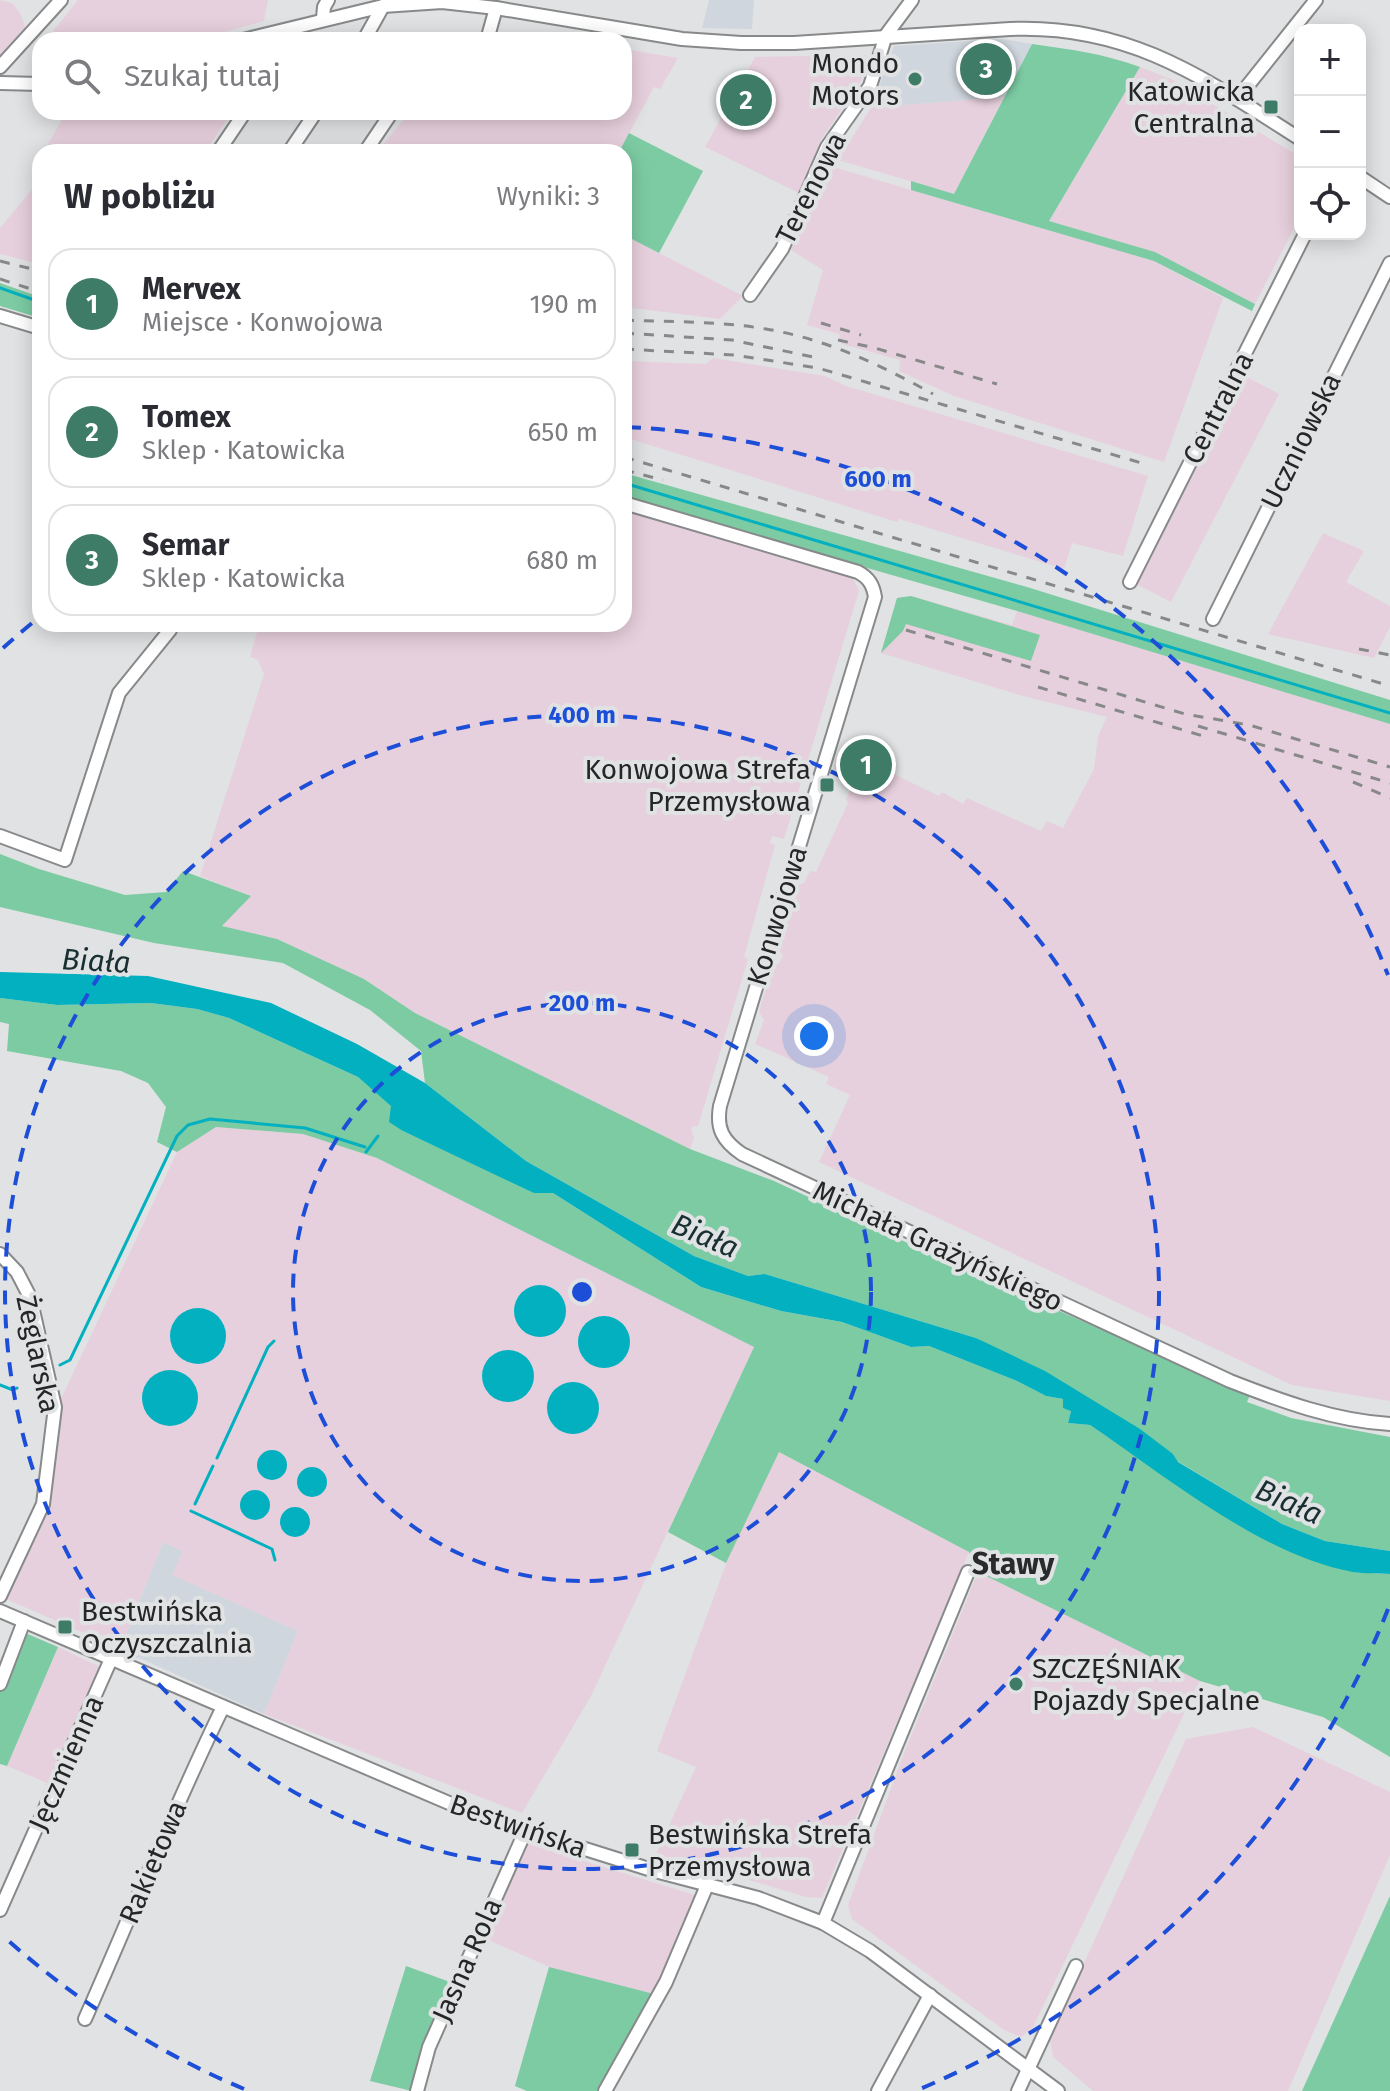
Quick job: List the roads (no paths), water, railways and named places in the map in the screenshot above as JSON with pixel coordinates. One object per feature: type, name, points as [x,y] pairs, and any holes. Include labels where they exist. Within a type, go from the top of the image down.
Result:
[{"type":"street","points":[[0,67],[61,0]]},
{"type":"street","points":[[323,18],[328,0]]},
{"type":"street","name":"Terenowa","points":[[750,295],[782,249],[827,147],[870,86],[886,35],[912,0]]},
{"type":"street","points":[[1237,99],[1316,0]]},
{"type":"street","points":[[272,32],[383,6],[459,2],[682,39],[794,43],[886,35],[1041,28],[1073,31],[1117,41],[1159,56],[1203,78],[1294,135]]},
{"type":"street","points":[[368,32],[383,6]]},
{"type":"street","points":[[489,32],[496,8]]},
{"type":"street","points":[[293,32],[294,26]]},
{"type":"street","points":[[0,83],[32,84]]},
{"type":"street","points":[[223,144],[240,120]]},
{"type":"street","points":[[294,144],[311,120]]},
{"type":"street","points":[[370,144],[387,120]]},
{"type":"street","points":[[1366,181],[1390,197]]},
{"type":"street","name":"Centralna","points":[[1130,582],[1302,240]]},
{"type":"street","name":"Uczniowska","points":[[1213,619],[1390,263]]},
{"type":"street","points":[[0,316],[32,326]]},
{"type":"street","name":"Konwojowa","points":[[632,505],[858,572],[867,577],[875,597],[749,1005],[720,1106],[717,1121],[720,1132]]},
{"type":"street","points":[[0,836],[65,860],[119,693],[168,632]]},
{"type":"street","name":"Michała Grażyńskiego","points":[[720,1132],[728,1145],[742,1154],[1163,1351],[1280,1401],[1322,1413],[1390,1424]]},
{"type":"street","name":"Żeglarska","points":[[0,1254],[17,1272],[30,1297],[55,1407],[43,1504],[0,1596]]},
{"type":"street","points":[[823,1923],[968,1572]]},
{"type":"street","name":"Bestwińska","points":[[0,1611],[477,1815],[655,1871],[708,1883],[823,1923],[870,1951],[1058,2091]]},
{"type":"street","points":[[0,1684],[24,1621]]},
{"type":"street","name":"Jęczmienna","points":[[0,1910],[111,1659]]},
{"type":"street","name":"Rakietowa","points":[[85,2019],[141,1893],[170,1818],[223,1707]]},
{"type":"street","name":"Jasna Rola","points":[[417,2091],[429,2047],[525,1832]]},
{"type":"street","points":[[605,2091],[666,1982],[708,1883]]},
{"type":"street","points":[[1018,2091],[1076,1966]]},
{"type":"street","points":[[878,2091],[930,1995]]},
{"type":"water","points":[[0,972],[148,976],[271,1003],[357,1044],[425,1083],[526,1161],[694,1256],[748,1276],[765,1274],[976,1338],[1045,1371],[1140,1429],[1173,1454],[1178,1462],[1282,1524],[1325,1541],[1390,1551],[1390,1574],[1353,1572],[1318,1563],[1250,1532],[1090,1425],[1068,1423],[1071,1411],[1063,1408],[1063,1399],[1046,1396],[929,1346],[911,1347],[842,1322],[781,1311],[701,1287],[553,1193],[534,1193],[403,1131],[389,1122],[391,1106],[358,1077],[229,1018],[197,1009],[151,1003],[57,1005],[0,998]]},
{"type":"water","points":[[540,1285],[558,1293],[566,1311],[558,1329],[540,1337],[522,1329],[514,1311],[522,1293]]},
{"type":"water","points":[[198,1308],[218,1316],[226,1336],[218,1356],[198,1364],[178,1356],[170,1336],[178,1316]]},
{"type":"water","points":[[604,1316],[622,1324],[630,1342],[622,1360],[604,1368],[586,1360],[578,1342],[586,1324]]},
{"type":"water","points":[[508,1350],[526,1358],[534,1376],[526,1394],[508,1402],[490,1394],[482,1376],[490,1358]]},
{"type":"water","points":[[170,1370],[190,1378],[198,1398],[190,1418],[170,1426],[150,1418],[142,1398],[150,1378]]},
{"type":"water","points":[[573,1382],[591,1390],[599,1408],[591,1426],[573,1434],[555,1426],[547,1408],[555,1390]]},
{"type":"water","points":[[272,1450],[282,1455],[287,1465],[282,1475],[272,1480],[262,1475],[257,1465],[262,1455]]},
{"type":"water","points":[[312,1467],[322,1472],[327,1482],[322,1492],[312,1497],[302,1492],[297,1482],[302,1472]]},
{"type":"water","points":[[255,1490],[265,1495],[270,1505],[265,1515],[255,1520],[245,1515],[240,1505],[245,1495]]},
{"type":"water","points":[[295,1507],[305,1512],[310,1522],[305,1532],[295,1537],[285,1532],[280,1522],[285,1512]]},
{"type":"waterway","points":[[0,288],[32,299]]},
{"type":"waterway","points":[[632,485],[1390,713]]},
{"type":"waterway","points":[[60,1365],[70,1360],[177,1136],[188,1125],[210,1119],[305,1128],[365,1147]]},
{"type":"waterway","points":[[366,1152],[378,1136]]},
{"type":"waterway","points":[[217,1458],[268,1347],[274,1341]]},
{"type":"waterway","points":[[0,1385],[13,1390],[17,1388]]},
{"type":"waterway","points":[[195,1504],[213,1466]]},
{"type":"waterway","points":[[191,1511],[272,1549],[275,1560]]},
{"type":"railway","points":[[0,261],[32,269]]},
{"type":"railway","points":[[0,279],[32,289]]},
{"type":"railway","points":[[632,320],[731,324],[788,333],[852,354],[933,394]]},
{"type":"railway","points":[[821,323],[861,335]]},
{"type":"railway","points":[[632,334],[732,340],[818,358]]},
{"type":"railway","points":[[838,340],[997,384]]},
{"type":"railway","points":[[632,349],[734,355],[818,368],[1145,464]]},
{"type":"railway","points":[[632,459],[1390,686]]},
{"type":"railway","points":[[632,472],[663,480]]},
{"type":"railway","points":[[906,630],[1185,714],[1249,725],[1390,767]]},
{"type":"railway","points":[[1359,649],[1390,655]]},
{"type":"railway","points":[[1038,687],[1210,738]]},
{"type":"railway","points":[[1198,726],[1390,783]]},
{"type":"railway","points":[[1353,782],[1390,798]]},
{"type":"place","name":"Semar","points":[[986,69]]},
{"type":"place","name":"Mondo Motors","points":[[915,79]]},
{"type":"place","name":"Tomex","points":[[746,100]]},
{"type":"place","name":"Katowicka Centralna","points":[[1271,107]]},
{"type":"place","name":"Mervex","points":[[866,765]]},
{"type":"place","name":"Konwojowa Strefa Przemysłowa","points":[[827,785]]},
{"type":"place","name":"Bestwińska Oczyszczalnia","points":[[65,1627]]},
{"type":"place","name":"SZCZĘŚNIAK Pojazdy Specjalne","points":[[1016,1684]]},
{"type":"place","name":"Bestwińska Strefa Przemysłowa","points":[[632,1850]]},
{"type":"district","name":"Stawy","points":[[1013,1564]]},
{"type":"water label","name":"Biała","points":[[96,961]]},
{"type":"water label","name":"Biała","points":[[705,1236]]},
{"type":"water label","name":"Biała","points":[[1289,1502]]}]
